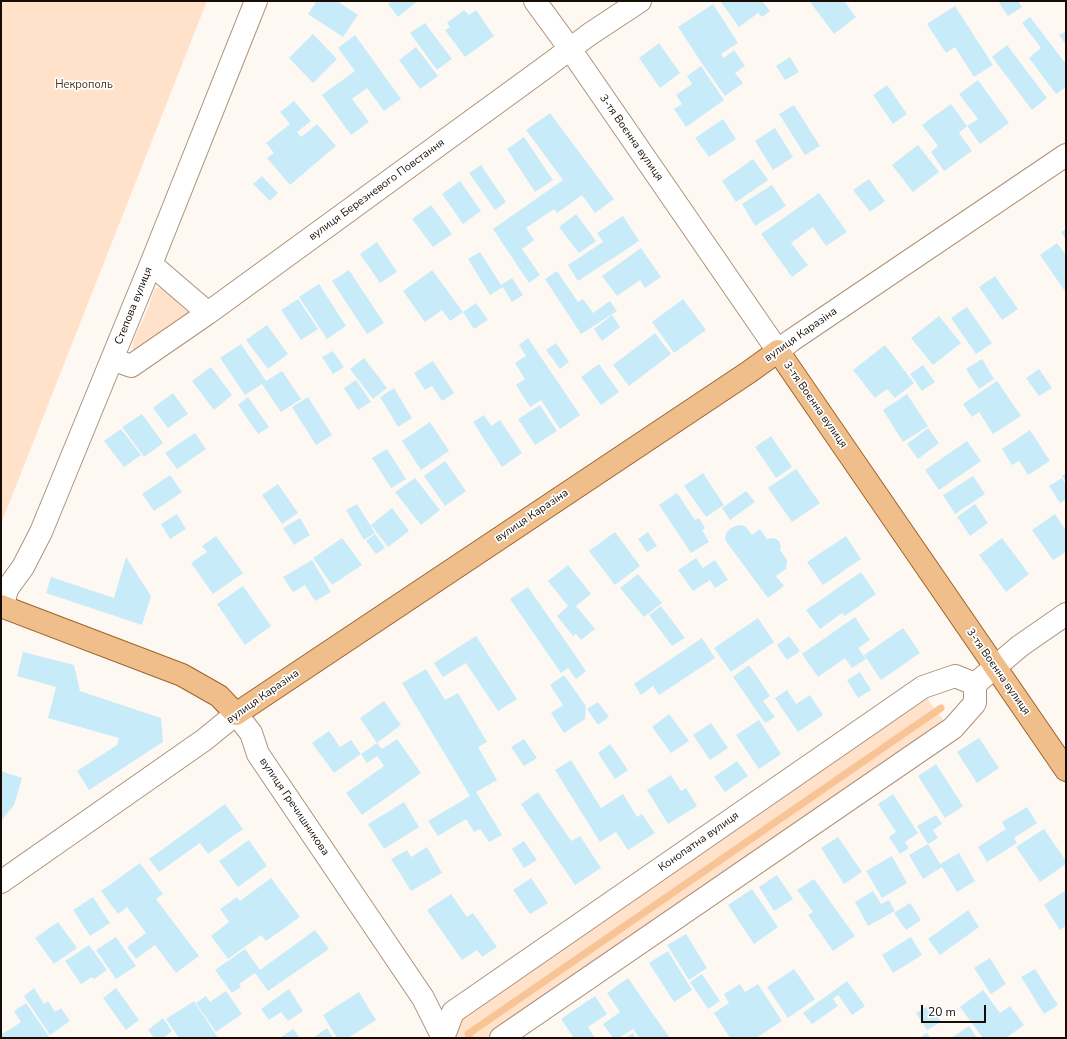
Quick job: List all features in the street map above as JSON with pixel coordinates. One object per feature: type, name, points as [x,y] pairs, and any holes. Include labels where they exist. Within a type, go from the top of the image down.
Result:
[{"type":"main road","name":"3-тя Воєнна вулиця","points":[[778,351],[1066,770]]},
{"type":"main road","name":"вулиця Каразіна","points":[[236,714],[736,381],[778,351]]},
{"type":"main road","name":"вулиця Гречишникова","points":[[2,606],[182,675],[219,696],[236,714]]},
{"type":"street","name":"Степова вулиця","points":[[2,606],[7,589],[23,566],[41,532],[151,264],[256,1]]},
{"type":"street","name":"3-тя Воєнна вулиця","points":[[535,1],[570,49],[778,351]]},
{"type":"street","name":"вулиця Березневого Повстання","points":[[112,359],[131,366],[208,313],[590,34],[640,1]]},
{"type":"street","name":"вулиця Каразіна","points":[[778,351],[792,340],[1066,155]]},
{"type":"street","points":[[151,264],[208,313]]},
{"type":"street","points":[[502,1038],[953,728],[975,703],[975,684],[1020,646],[1066,614]]},
{"type":"street","name":"Конопатна вулиця","points":[[443,1038],[453,1012],[923,687],[955,676],[975,684]]},
{"type":"street","name":"вулиця Каразіна","points":[[1,882],[204,740],[236,714]]},
{"type":"street","name":"вулиця Гречишникова","points":[[236,714],[251,733],[258,754],[423,998],[443,1038]]},
{"type":"green space","name":"Некрополь","points":[[1,1],[207,1],[1,524]]},
{"type":"green space","points":[[155,288],[169,288],[193,312],[132,352],[134,339]]},
{"type":"green space","points":[[926,697],[948,726],[499,1033],[489,1038],[451,1038],[456,1020]]},
{"type":"building","points":[[317,1],[337,1],[358,15],[343,37],[308,14]]},
{"type":"building","points":[[393,1],[418,1],[398,17],[388,4]]},
{"type":"building","points":[[720,1],[762,1],[770,11],[762,17],[758,13],[739,27]]},
{"type":"building","points":[[810,1],[844,1],[856,17],[834,34]]},
{"type":"building","points":[[998,1],[1018,1],[1022,7],[1008,16]]},
{"type":"building","points":[[713,4],[738,43],[721,54],[724,58],[734,50],[745,66],[735,73],[743,83],[725,96],[678,27]]},
{"type":"building","points":[[955,6],[993,65],[974,77],[955,47],[946,53],[927,24]]},
{"type":"building","points":[[464,10],[469,15],[476,10],[494,36],[465,57],[445,30],[450,27],[447,23]]},
{"type":"building","points":[[1030,17],[1066,64],[1066,87],[1056,94],[1029,58],[1041,48],[1022,23]]},
{"type":"building","points":[[425,23],[452,59],[437,70],[410,33]]},
{"type":"building","points":[[1066,31],[1066,45],[1059,35]]},
{"type":"building","points":[[313,34],[337,59],[313,83],[289,58]]},
{"type":"building","points":[[355,35],[401,99],[384,111],[367,88],[352,99],[369,122],[351,135],[322,95],[355,71],[338,48]]},
{"type":"building","points":[[659,43],[680,73],[660,88],[639,58]]},
{"type":"building","points":[[1007,45],[1047,98],[1032,110],[992,57]]},
{"type":"building","points":[[416,47],[438,76],[420,89],[399,60]]},
{"type":"building","points":[[790,57],[799,72],[785,80],[776,66]]},
{"type":"building","points":[[701,66],[724,100],[686,127],[674,109],[682,104],[676,95],[692,84],[687,76]]},
{"type":"building","points":[[978,80],[1009,123],[980,144],[967,126],[978,119],[959,94]]},
{"type":"building","points":[[887,85],[907,114],[893,124],[873,95]]},
{"type":"building","points":[[294,101],[311,121],[297,132],[301,137],[317,124],[336,146],[290,185],[267,158],[274,153],[266,143],[290,124],[280,112]]},
{"type":"building","points":[[951,104],[967,126],[959,133],[972,151],[944,171],[931,152],[938,146],[922,125]]},
{"type":"building","points":[[794,105],[820,146],[805,155],[779,114]]},
{"type":"building","points":[[550,113],[614,199],[595,213],[582,195],[557,213],[554,209],[526,228],[534,240],[522,249],[540,275],[529,283],[493,229],[563,180],[526,130]]},
{"type":"building","points":[[723,119],[736,139],[709,157],[695,138]]},
{"type":"building","points":[[775,128],[793,157],[773,170],[755,141]]},
{"type":"building","points":[[524,137],[553,180],[535,192],[507,149]]},
{"type":"building","points":[[918,145],[939,172],[913,192],[892,165]]},
{"type":"building","points":[[753,159],[768,180],[736,202],[722,181]]},
{"type":"building","points":[[481,165],[506,202],[495,210],[469,173]]},
{"type":"building","points":[[262,176],[278,193],[270,201],[253,184]]},
{"type":"building","points":[[869,179],[885,201],[870,212],[853,190]]},
{"type":"building","points":[[460,181],[481,211],[463,224],[442,194]]},
{"type":"building","points":[[772,185],[786,206],[755,226],[742,204]]},
{"type":"building","points":[[819,193],[847,232],[826,246],[813,227],[791,243],[808,265],[792,277],[761,234]]},
{"type":"building","points":[[431,205],[452,234],[433,247],[412,219]]},
{"type":"building","points":[[576,214],[596,241],[579,253],[559,227]]},
{"type":"building","points":[[623,216],[639,241],[578,281],[568,265],[603,242],[597,233]]},
{"type":"building","points":[[1066,229],[1066,240],[1061,232]]},
{"type":"building","points":[[377,242],[397,272],[380,283],[360,254]]},
{"type":"building","points":[[1057,243],[1066,255],[1066,288],[1064,290],[1040,255]]},
{"type":"building","points":[[641,248],[661,277],[645,288],[640,280],[617,296],[602,276]]},
{"type":"building","points":[[480,252],[501,285],[512,278],[523,295],[512,302],[503,287],[490,295],[468,259]]},
{"type":"building","points":[[349,270],[384,323],[367,334],[332,281]]},
{"type":"building","points":[[432,270],[463,312],[450,321],[442,310],[425,322],[403,291]]},
{"type":"building","points":[[557,271],[578,302],[583,299],[593,313],[610,301],[617,311],[581,334],[545,279]]},
{"type":"building","points":[[995,276],[1018,309],[1002,320],[979,287]]},
{"type":"building","points":[[319,284],[346,326],[327,339],[299,297]]},
{"type":"building","points":[[298,299],[318,329],[301,340],[281,310]]},
{"type":"building","points":[[683,299],[706,330],[674,353],[652,322]]},
{"type":"building","points":[[476,303],[488,320],[474,329],[463,312]]},
{"type":"building","points":[[967,307],[992,343],[976,354],[951,318]]},
{"type":"building","points":[[612,315],[620,327],[602,341],[594,329]]},
{"type":"building","points":[[939,316],[961,343],[933,365],[911,338]]},
{"type":"building","points":[[267,325],[288,354],[268,369],[246,340]]},
{"type":"building","points":[[655,333],[671,354],[629,386],[613,365]]},
{"type":"building","points":[[528,338],[580,415],[560,429],[541,400],[530,407],[516,385],[525,379],[515,363],[526,356],[519,345]]},
{"type":"building","points":[[556,343],[569,362],[560,369],[546,350]]},
{"type":"building","points":[[241,344],[266,381],[282,371],[301,399],[281,412],[262,384],[245,395],[220,358]]},
{"type":"building","points":[[885,345],[914,383],[895,398],[887,389],[875,398],[853,370]]},
{"type":"building","points":[[333,351],[344,367],[333,374],[322,357]]},
{"type":"building","points":[[364,358],[387,388],[373,399],[350,369]]},
{"type":"building","points":[[982,359],[994,379],[979,389],[966,369]]},
{"type":"building","points":[[433,361],[454,393],[442,401],[432,386],[425,390],[414,373]]},
{"type":"building","points":[[599,364],[619,392],[601,405],[581,377]]},
{"type":"building","points":[[923,365],[935,382],[922,391],[910,374]]},
{"type":"building","points":[[211,367],[232,395],[214,410],[192,381]]},
{"type":"building","points":[[1039,369],[1052,388],[1039,396],[1026,378]]},
{"type":"building","points":[[356,380],[371,402],[358,410],[344,388]]},
{"type":"building","points":[[997,381],[1021,416],[993,434],[979,412],[972,417],[963,404]]},
{"type":"building","points":[[394,388],[412,418],[398,427],[380,397]]},
{"type":"building","points":[[173,393],[188,414],[168,428],[153,408]]},
{"type":"building","points":[[907,394],[928,426],[903,442],[883,410]]},
{"type":"building","points":[[248,397],[269,427],[258,434],[238,405]]},
{"type":"building","points":[[308,397],[332,435],[316,445],[292,407]]},
{"type":"building","points":[[540,405],[557,431],[535,445],[518,419]]},
{"type":"building","points":[[142,414],[163,443],[144,457],[122,427]]},
{"type":"building","points":[[484,415],[491,426],[500,420],[522,453],[502,467],[473,422]]},
{"type":"building","points":[[430,422],[449,451],[421,470],[402,441]]},
{"type":"building","points":[[928,428],[939,443],[918,459],[907,444]]},
{"type":"building","points":[[121,429],[141,455],[124,467],[104,441]]},
{"type":"building","points":[[1030,430],[1050,461],[1028,475],[1019,461],[1012,465],[1002,449]]},
{"type":"building","points":[[195,433],[206,449],[177,469],[165,453]]},
{"type":"building","points":[[771,436],[792,467],[776,478],[755,447]]},
{"type":"building","points":[[967,441],[981,461],[939,490],[925,470]]},
{"type":"building","points":[[387,449],[406,479],[391,488],[372,458]]},
{"type":"building","points":[[445,461],[466,491],[445,506],[424,476]]},
{"type":"building","points":[[796,469],[820,503],[792,522],[768,488]]},
{"type":"building","points":[[703,473],[724,505],[706,517],[684,486]]},
{"type":"building","points":[[1066,473],[1066,482],[1062,476]]},
{"type":"building","points":[[170,475],[182,492],[154,511],[142,494]]},
{"type":"building","points":[[973,476],[985,494],[955,514],[943,495]]},
{"type":"building","points":[[415,478],[440,510],[421,525],[395,492]]},
{"type":"building","points":[[1062,478],[1066,484],[1066,499],[1060,503],[1049,486]]},
{"type":"building","points":[[278,484],[298,513],[282,524],[262,495]]},
{"type":"building","points":[[746,491],[755,502],[730,520],[722,508]]},
{"type":"building","points":[[677,493],[695,520],[699,518],[705,528],[702,530],[709,542],[691,553],[659,505]]},
{"type":"building","points":[[357,504],[375,533],[364,540],[346,510]]},
{"type":"building","points":[[975,504],[988,523],[970,536],[957,517]]},
{"type":"building","points":[[392,508],[409,531],[388,547],[371,525]]},
{"type":"building","points":[[177,514],[186,529],[170,539],[161,524]]},
{"type":"building","points":[[1055,514],[1066,531],[1066,552],[1053,560],[1032,530]]},
{"type":"building","points":[[300,518],[310,535],[294,545],[283,528]]},
{"type":"building","points":[[738,525],[745,526],[752,535],[760,529],[767,539],[774,538],[779,541],[781,546],[780,550],[787,560],[786,569],[776,576],[784,586],[768,598],[725,540],[726,533],[731,528]]},
{"type":"building","points":[[615,532],[640,566],[615,585],[589,551]]},
{"type":"building","points":[[648,532],[657,546],[647,552],[638,539]]},
{"type":"building","points":[[375,534],[385,548],[376,554],[366,541]]},
{"type":"building","points":[[216,536],[243,573],[213,594],[191,563],[207,552],[202,546]]},
{"type":"building","points":[[846,536],[861,559],[823,585],[807,562]]},
{"type":"building","points":[[342,538],[362,565],[332,585],[313,558]]},
{"type":"building","points":[[1002,538],[1029,574],[1006,592],[979,555]]},
{"type":"building","points":[[126,557],[151,596],[142,625],[46,593],[51,577],[114,598]]},
{"type":"building","points":[[696,558],[703,568],[715,560],[728,580],[715,588],[710,580],[693,591],[678,570]]},
{"type":"building","points":[[312,560],[331,592],[315,601],[305,585],[293,592],[283,577]]},
{"type":"building","points":[[568,565],[591,594],[576,606],[595,629],[581,640],[576,634],[573,636],[557,616],[568,606],[548,581]]},
{"type":"building","points":[[861,572],[876,594],[845,616],[842,613],[820,629],[806,610]]},
{"type":"building","points":[[638,574],[662,603],[644,617],[620,588]]},
{"type":"building","points":[[243,586],[271,626],[245,645],[217,604]]},
{"type":"building","points":[[528,587],[586,671],[576,679],[568,668],[561,673],[510,599]]},
{"type":"building","points":[[661,606],[685,638],[672,646],[649,615]]},
{"type":"building","points":[[855,617],[870,640],[858,648],[866,659],[852,668],[845,658],[818,677],[802,654]]},
{"type":"building","points":[[758,618],[774,642],[731,672],[714,648]]},
{"type":"building","points":[[903,628],[920,653],[881,680],[864,655]]},
{"type":"building","points":[[476,636],[517,699],[498,711],[466,663],[443,677],[434,663]]},
{"type":"building","points":[[789,636],[800,651],[787,660],[777,645]]},
{"type":"building","points":[[702,638],[715,658],[659,695],[653,686],[641,695],[634,684]]},
{"type":"building","points":[[23,652],[74,665],[80,691],[161,718],[163,742],[89,790],[77,771],[117,745],[119,738],[48,718],[56,687],[17,676]]},
{"type":"building","points":[[749,665],[770,696],[763,701],[775,717],[765,723],[733,677]]},
{"type":"building","points":[[426,669],[445,700],[458,693],[487,742],[478,747],[497,780],[476,792],[502,835],[489,842],[480,829],[474,832],[466,819],[438,836],[428,821],[470,796],[402,683]]},
{"type":"building","points":[[860,672],[871,690],[858,698],[847,680]]},
{"type":"building","points":[[564,675],[586,706],[585,719],[564,733],[551,713],[563,705],[550,685]]},
{"type":"building","points":[[787,690],[796,704],[810,695],[823,715],[798,732],[775,698]]},
{"type":"building","points":[[384,701],[401,725],[377,743],[360,718]]},
{"type":"building","points":[[598,702],[609,717],[598,725],[587,709]]},
{"type":"building","points":[[669,714],[689,741],[671,753],[652,727]]},
{"type":"building","points":[[759,720],[781,754],[759,769],[736,735]]},
{"type":"building","points":[[711,723],[728,748],[710,760],[693,735]]},
{"type":"building","points":[[329,731],[340,747],[351,740],[361,754],[334,773],[312,743]]},
{"type":"building","points":[[979,738],[999,768],[977,783],[957,752]]},
{"type":"building","points":[[397,739],[421,773],[362,815],[346,793],[384,766],[377,756],[367,763],[361,754],[377,743],[382,749]]},
{"type":"building","points":[[524,739],[537,758],[524,766],[511,747]]},
{"type":"building","points":[[610,744],[628,770],[615,779],[598,753]]},
{"type":"building","points":[[571,760],[601,808],[623,794],[637,817],[642,814],[655,833],[628,850],[616,832],[600,842],[555,770]]},
{"type":"building","points":[[737,761],[748,776],[725,792],[714,777]]},
{"type":"building","points":[[936,764],[963,806],[945,818],[918,776]]},
{"type":"building","points":[[1,771],[22,778],[14,805],[1,821]]},
{"type":"building","points":[[671,775],[681,791],[686,788],[697,806],[668,824],[647,790]]},
{"type":"building","points":[[538,792],[571,841],[580,836],[601,868],[575,885],[521,804]]},
{"type":"building","points":[[893,794],[918,833],[905,842],[909,848],[900,854],[889,837],[896,832],[878,804]]},
{"type":"building","points":[[404,802],[419,827],[384,849],[368,824]]},
{"type":"building","points":[[225,804],[243,829],[208,854],[200,843],[159,872],[149,859]]},
{"type":"building","points":[[1027,807],[1037,823],[1014,838],[1017,843],[987,862],[978,847],[1006,829],[1002,822]]},
{"type":"building","points":[[936,815],[942,824],[933,830],[938,838],[928,844],[917,826]]},
{"type":"building","points":[[1044,829],[1066,861],[1066,864],[1040,882],[1016,847]]},
{"type":"building","points":[[838,837],[862,872],[844,884],[821,848]]},
{"type":"building","points":[[249,840],[267,866],[238,887],[219,861]]},
{"type":"building","points":[[524,841],[537,860],[524,868],[512,849]]},
{"type":"building","points":[[928,844],[940,864],[959,853],[975,881],[957,892],[942,867],[923,879],[909,855]]},
{"type":"building","points":[[427,847],[442,873],[411,891],[391,859],[407,850],[411,857]]},
{"type":"building","points":[[892,856],[907,883],[882,898],[866,871]]},
{"type":"building","points":[[140,863],[163,894],[156,899],[199,956],[176,973],[155,945],[136,959],[127,947],[146,933],[127,907],[118,914],[101,891]]},
{"type":"building","points":[[777,875],[793,899],[774,911],[759,887]]},
{"type":"building","points":[[271,878],[300,917],[266,941],[261,935],[228,959],[211,936],[229,922],[220,909],[237,897],[240,901]]},
{"type":"building","points":[[531,878],[548,903],[530,914],[513,890]]},
{"type":"building","points":[[814,879],[855,936],[833,951],[808,915],[813,912],[797,890]]},
{"type":"building","points":[[752,889],[778,927],[754,944],[728,905]]},
{"type":"building","points":[[1066,890],[1066,926],[1060,930],[1044,905]]},
{"type":"building","points":[[873,891],[881,904],[889,900],[895,911],[868,926],[855,902]]},
{"type":"building","points":[[451,894],[467,917],[473,913],[497,947],[482,957],[477,950],[462,960],[427,910]]},
{"type":"building","points":[[93,897],[110,923],[90,936],[73,910]]},
{"type":"building","points":[[910,903],[921,920],[906,930],[894,913]]},
{"type":"building","points":[[968,910],[979,927],[940,955],[928,939]]},
{"type":"building","points":[[58,922],[77,948],[54,964],[35,938]]},
{"type":"building","points":[[315,930],[329,949],[268,991],[255,973],[239,984],[241,987],[232,993],[215,970],[245,949],[260,970]]},
{"type":"building","points":[[686,934],[707,968],[689,980],[667,945]]},
{"type":"building","points":[[116,937],[136,966],[116,979],[96,950]]},
{"type":"building","points":[[911,937],[922,955],[893,973],[882,955]]},
{"type":"building","points":[[89,945],[107,970],[94,979],[92,977],[81,984],[65,961]]},
{"type":"building","points":[[668,951],[692,990],[674,1002],[649,963]]},
{"type":"building","points":[[990,958],[1006,984],[991,994],[974,968]]},
{"type":"building","points":[[794,969],[815,999],[788,1018],[767,987]]},
{"type":"building","points":[[1035,969],[1058,1005],[1044,1014],[1021,977]]},
{"type":"building","points":[[702,974],[720,1001],[708,1009],[690,982]]},
{"type":"building","points":[[628,978],[670,1038],[639,1038],[633,1029],[619,1038],[613,1038],[603,1024],[620,1012],[607,993]]},
{"type":"building","points":[[847,981],[865,1006],[852,1015],[838,995],[833,999],[838,1006],[812,1024],[803,1013]]},
{"type":"building","points":[[740,984],[745,992],[758,984],[782,1021],[756,1038],[730,1038],[714,1013],[729,1003],[724,994]]},
{"type":"building","points":[[34,988],[44,1004],[48,1001],[55,1012],[61,1008],[70,1021],[50,1035],[24,996]]},
{"type":"building","points":[[116,988],[139,1020],[126,1030],[103,998]]},
{"type":"building","points":[[289,989],[303,1011],[288,1021],[281,1012],[269,1020],[261,1009]]},
{"type":"building","points":[[983,990],[1000,1013],[1010,1006],[1024,1025],[1006,1038],[983,1038],[960,1007]]},
{"type":"building","points":[[226,991],[242,1014],[216,1032],[196,1003],[206,996],[210,1002]]},
{"type":"building","points":[[359,992],[376,1020],[348,1038],[337,1038],[323,1015]]},
{"type":"building","points":[[595,996],[607,1014],[588,1027],[595,1038],[574,1038],[561,1019]]},
{"type":"building","points":[[194,1001],[218,1038],[179,1038],[166,1019]]},
{"type":"building","points":[[26,1003],[50,1038],[1,1038],[1,1035],[21,1022],[14,1011]]},
{"type":"building","points":[[930,1005],[941,1022],[927,1030],[916,1013]]},
{"type":"building","points":[[163,1018],[172,1031],[163,1038],[154,1038],[148,1030]]},
{"type":"building","points":[[969,1026],[977,1038],[951,1038]]},
{"type":"building","points":[[327,1028],[333,1038],[313,1038]]},
{"type":"building","points":[[293,1029],[300,1038],[280,1038]]},
{"type":"building","points":[[633,1033],[636,1038],[625,1038]]},
{"type":"building","points":[[927,1033],[931,1038],[919,1038]]},
{"type":"waterway","points":[[470,1038],[468,1034],[941,708]]}]
